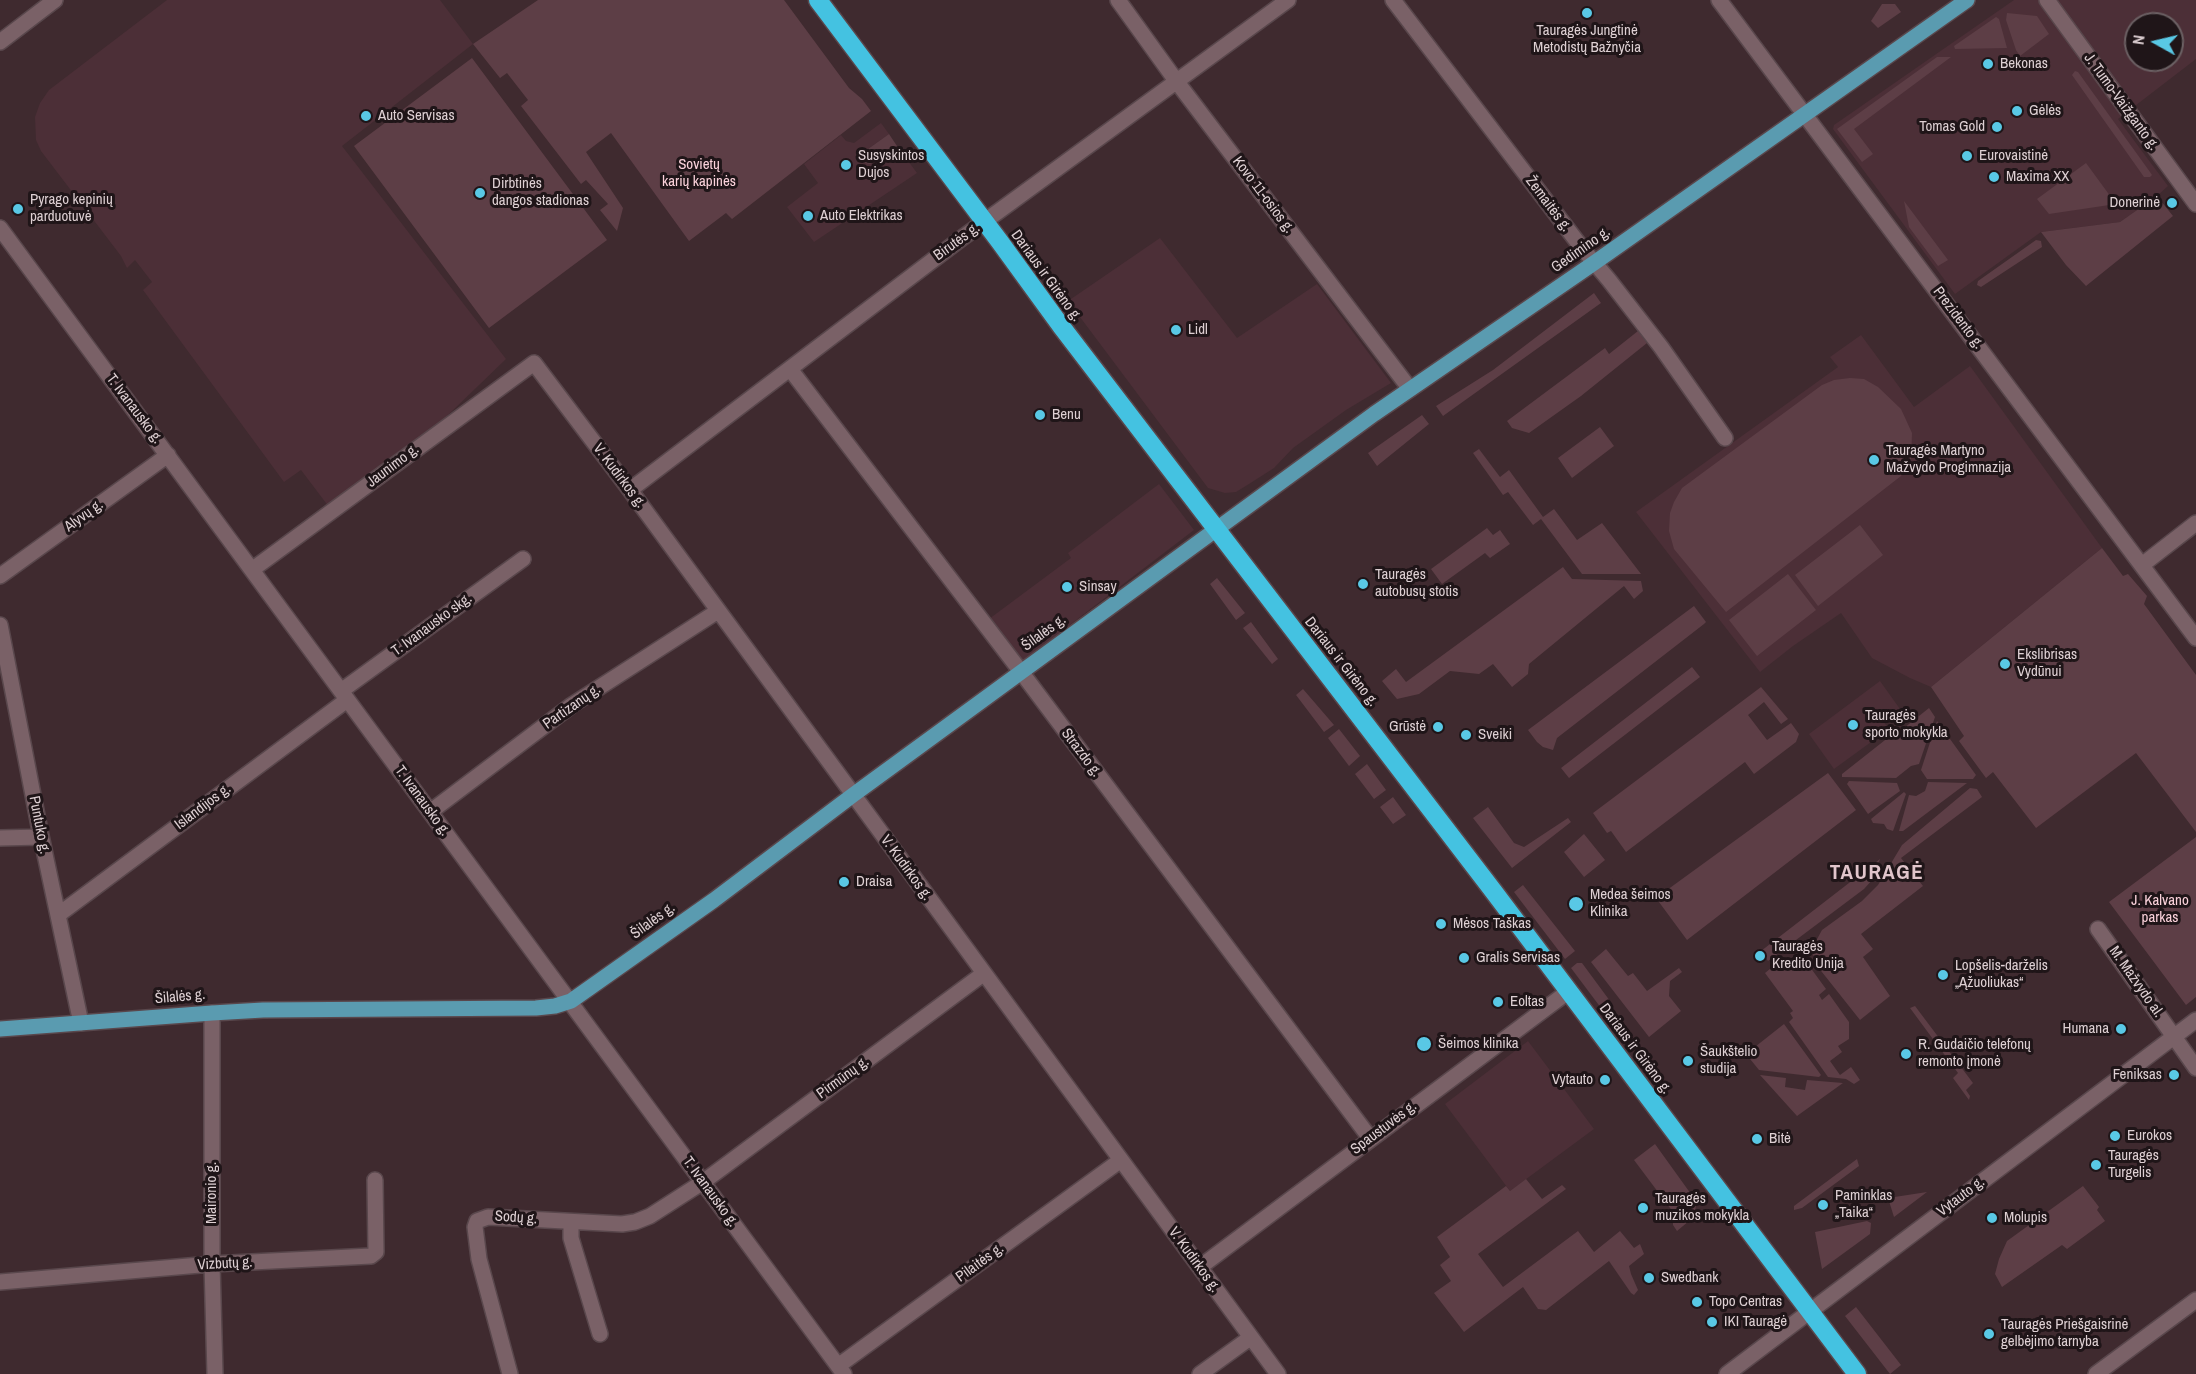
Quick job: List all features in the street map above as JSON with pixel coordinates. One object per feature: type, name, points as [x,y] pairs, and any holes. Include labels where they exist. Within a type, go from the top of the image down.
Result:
[{"type":"highway","name":"Dariaus ir Girėno g.","points":[[818,0],[1060,326],[1569,991],[1857,1374]]},
{"type":"main road","name":"Gedimino g.","points":[[1216,531],[1355,427],[1967,0]]},
{"type":"main road","name":"Šilalės g.","points":[[0,1029],[263,1010],[536,1008],[571,1001],[714,900],[853,795],[1216,531]]},
{"type":"street","points":[[0,42],[55,0]]},
{"type":"street","name":"Kovo 11-osios g.","points":[[1118,0],[1177,82],[1410,389]]},
{"type":"street","name":"Birutės g.","points":[[630,490],[985,222],[1288,0]]},
{"type":"street","name":"Žemaitės g.","points":[[1392,0],[1661,347],[1725,438]]},
{"type":"street","name":"Prezidento g.","points":[[1719,0],[2196,638]]},
{"type":"street","name":"J. Tumo-Vaižganto g.","points":[[2047,0],[2196,204]]},
{"type":"street","name":"T. Ivanausko g.","points":[[0,228],[841,1370]]},
{"type":"street","name":"V. Kudirkos g.","points":[[534,363],[630,490],[1278,1374]]},
{"type":"street","name":"Jaunimo g.","points":[[253,569],[534,363]]},
{"type":"street","name":"Strazdo g.","points":[[790,369],[1022,673],[1370,1138]]},
{"type":"street","name":"Alyvų g.","points":[[0,576],[168,455]]},
{"type":"street","points":[[2142,565],[2196,523]]},
{"type":"street","name":"T. Ivanausko skg.","points":[[344,695],[524,559]]},
{"type":"street","name":"Partizanų g.","points":[[430,812],[572,705],[718,611]]},
{"type":"street","name":"Puntuko g.","points":[[0,625],[41,837],[81,1023]]},
{"type":"street","name":"Islandijos g.","points":[[58,915],[344,695]]},
{"type":"street","points":[[0,838],[41,837]]},
{"type":"street","name":"M. Mažvydo al.","points":[[2098,928],[2196,1068]]},
{"type":"street","name":"Pirmūnų g.","points":[[703,1182],[983,974]]},
{"type":"street","name":"Spaustuvės g.","points":[[1200,1267],[1569,991]]},
{"type":"street","name":"Maironio g.","points":[[212,1013],[212,1264],[215,1374]]},
{"type":"street","name":"Vytauto g.","points":[[1727,1374],[2196,1020]]},
{"type":"street","name":"Pilaitės g.","points":[[841,1370],[1122,1160]]},
{"type":"street","name":"Vizbutų g.","points":[[0,1282],[212,1264],[371,1256],[376,1252],[375,1180]]},
{"type":"street","name":"Sodų g.","points":[[510,1374],[479,1259],[475,1227],[477,1221],[488,1216],[571,1222],[622,1224],[635,1222],[650,1216],[703,1182]]},
{"type":"street","points":[[571,1222],[571,1238],[600,1334]]},
{"type":"street","points":[[2096,1374],[2196,1300]]},
{"type":"street","points":[[1200,1374],[1250,1338]]},
{"type":"shaded area","points":[[167,0],[440,0],[473,44],[342,146],[506,359],[421,441],[329,507],[301,470],[284,482],[143,290],[152,282],[135,260],[127,268],[121,256],[41,151],[36,140],[35,117],[40,103],[49,90]]},
{"type":"shaded area","points":[[2014,0],[2196,0],[2196,59],[2184,68],[2184,12],[2124,12],[2124,72],[2179,72],[2118,119],[2168,186],[2120,222],[2041,232],[1955,294],[1833,129],[1834,125]]},
{"type":"shaded area","points":[[881,123],[889,134],[861,154],[870,164],[897,146],[917,173],[814,242],[787,207],[818,183],[804,164],[841,135],[846,141],[854,143]]},
{"type":"shaded area","points":[[1160,238],[1237,338],[1317,284],[1391,383],[1346,410],[1293,448],[1274,468],[1236,492],[1225,493],[1208,488],[1068,301]]},
{"type":"shaded area","name":"Tauragės Martyno Mažvydo Progimnazija","points":[[1861,335],[1914,407],[1970,366],[2102,548],[1931,687],[1872,658],[1841,613],[1760,672],[1636,512],[1838,367],[1830,357]]},
{"type":"shaded area","points":[[1159,484],[1194,530],[1020,663],[989,619],[1071,558],[1068,553]]},
{"type":"shaded area","name":"Tauragės sporto mokykla","points":[[1880,681],[1900,709],[1883,721],[1889,729],[1834,769],[1809,734]]},
{"type":"shaded area","points":[[1528,1041],[1594,1129],[1510,1191],[1445,1104]]},
{"type":"green space","name":"Sovietų karių kapinės","points":[[538,0],[784,0],[849,88],[871,111],[732,219],[726,213],[689,241],[611,133],[586,152],[623,208],[617,231],[600,210],[608,204],[586,180],[581,184],[521,106],[528,100],[507,73],[500,78],[473,44]]},
{"type":"green space","points":[[1882,4],[1895,4],[1901,12],[1878,28],[1871,21]]},
{"type":"green space","points":[[2007,13],[2037,16],[2049,34],[2020,56],[2006,20]]},
{"type":"green space","points":[[1996,17],[1999,19],[2007,48],[1955,49],[1954,46]]},
{"type":"green space","points":[[1937,57],[1951,57],[1854,129],[1873,154],[1862,162],[1837,129]]},
{"type":"green space","name":"Dirbtinės dangos stadionas","points":[[472,58],[607,240],[489,328],[354,146]]},
{"type":"green space","points":[[2075,71],[2078,72],[2150,172],[2152,175],[2150,177],[2144,177],[2072,75]]},
{"type":"green space","points":[[889,134],[897,146],[870,164],[860,162],[861,154]]},
{"type":"green space","points":[[2086,163],[2116,204],[2049,214],[2037,199]]},
{"type":"green space","points":[[2157,196],[2173,216],[2086,286],[2066,265],[2041,232],[2120,222]]},
{"type":"green space","points":[[1904,201],[1948,260],[1938,266],[1909,227]]},
{"type":"green space","points":[[2036,240],[2041,241],[2042,247],[1981,287],[1977,285],[1978,281]]},
{"type":"green space","points":[[1594,293],[1601,303],[1443,416],[1436,406],[1493,370]]},
{"type":"green space","points":[[1638,331],[1647,343],[1581,396],[1529,433],[1512,428],[1507,421],[1605,348],[1609,354]]},
{"type":"green space","points":[[1864,379],[1878,387],[1901,409],[1912,433],[1911,460],[1901,476],[1726,612],[1674,549],[1669,531],[1670,513],[1674,502],[1682,488],[1822,385],[1834,380]]},
{"type":"green space","points":[[1422,415],[1429,424],[1377,466],[1368,453]]},
{"type":"green space","points":[[1600,427],[1614,446],[1572,478],[1558,458]]},
{"type":"green space","points":[[1479,449],[1500,477],[1509,470],[1543,517],[1554,509],[1577,540],[1602,523],[1641,574],[1582,574],[1541,519],[1533,525],[1508,492],[1503,495],[1473,453]]},
{"type":"green space","points":[[1860,525],[1883,555],[1818,606],[1795,575]]},
{"type":"green space","points":[[1487,528],[1493,535],[1500,530],[1510,544],[1490,558],[1485,553],[1442,584],[1431,569]]},
{"type":"green space","points":[[2102,548],[2123,576],[2128,574],[2147,596],[2144,604],[2196,675],[2196,832],[2136,753],[2036,828],[1993,772],[1986,778],[1959,741],[1964,736],[1931,687]]},
{"type":"green space","points":[[1563,567],[1572,579],[1641,581],[1643,591],[1634,599],[1624,586],[1529,664],[1528,674],[1512,687],[1493,664],[1479,674],[1450,671],[1419,694],[1397,699],[1382,681],[1396,669],[1406,682]]},
{"type":"green space","points":[[1788,574],[1816,610],[1757,656],[1729,620]]},
{"type":"green space","points":[[1217,578],[1245,613],[1236,620],[1210,584]]},
{"type":"green space","points":[[1694,606],[1706,622],[1704,624],[1557,738],[1553,750],[1537,742],[1528,730]]},
{"type":"green space","points":[[1251,622],[1278,659],[1272,664],[1243,628]]},
{"type":"green space","points":[[1692,667],[1700,677],[1569,778],[1561,768]]},
{"type":"green space","points":[[1761,687],[1788,719],[1781,724],[1764,702],[1748,715],[1767,740],[1791,723],[1799,734],[1796,742],[1754,774],[1745,762],[1626,852],[1611,831],[1607,833],[1593,813]]},
{"type":"green space","points":[[1303,689],[1334,725],[1324,732],[1296,695]]},
{"type":"green space","points":[[1929,708],[1935,717],[1919,764],[1911,766],[1896,778],[1842,777],[1842,774]]},
{"type":"green space","points":[[1937,721],[1976,775],[1973,779],[1927,779],[1921,770]]},
{"type":"green space","points":[[1339,729],[1360,756],[1349,766],[1328,738]]},
{"type":"green space","points":[[1367,764],[1386,790],[1374,799],[1355,774]]},
{"type":"green space","points":[[1828,773],[1856,810],[1687,940],[1656,898]]},
{"type":"green space","points":[[1849,781],[1897,783],[1900,791],[1868,814],[1847,784]]},
{"type":"green space","points":[[1928,782],[1967,783],[1903,831],[1899,831],[1909,795],[1916,796],[1925,791]]},
{"type":"green space","points":[[1970,788],[1977,789],[1982,797],[1901,858],[1923,886],[1861,934],[1873,949],[1863,957],[1890,996],[1860,1020],[1814,962],[1813,953],[1816,941],[1822,930],[1862,901],[1878,885],[1902,845]]},
{"type":"green space","points":[[1904,792],[1906,794],[1893,831],[1887,829],[1884,824],[1873,823],[1871,819]]},
{"type":"green space","points":[[1393,797],[1406,815],[1393,824],[1380,807]]},
{"type":"green space","points":[[1488,807],[1514,843],[1524,847],[1568,818],[1571,822],[1512,868],[1473,818]]},
{"type":"green space","points":[[1584,834],[1605,860],[1584,877],[1564,852]]},
{"type":"green space","name":"J. Kalvano parkas","points":[[2196,837],[2196,997],[2186,1005],[2109,902]]},
{"type":"green space","points":[[1880,859],[1873,879],[1864,889],[1768,961],[1761,951]]},
{"type":"green space","points":[[1523,885],[1575,951],[1565,959],[1514,892]]},
{"type":"green space","points":[[1606,949],[1628,976],[1633,973],[1647,991],[1679,968],[1682,972],[1670,981],[1669,996],[1681,1011],[1649,1037],[1591,962]]},
{"type":"green space","points":[[1782,959],[1810,967],[1826,989],[1819,995],[1822,1000],[1829,994],[1849,1022],[1849,1039],[1838,1046],[1842,1052],[1830,1061],[1840,1075],[1851,1067],[1860,1080],[1854,1084],[1846,1079],[1828,1077],[1789,1022],[1793,1018],[1790,1013],[1793,1011],[1765,973]]},
{"type":"green space","points":[[1577,963],[1582,963],[1610,1001],[1601,1008],[1571,968]]},
{"type":"green space","points":[[1915,1006],[1973,1083],[1966,1090],[1970,1096],[1969,1100],[1953,1078],[1958,1073],[1910,1008]]},
{"type":"green space","points":[[1784,1024],[1821,1075],[1819,1077],[1759,1070],[1746,1054]]},
{"type":"green space","points":[[1760,1075],[1786,1078],[1785,1087],[1805,1090],[1807,1080],[1843,1083],[1797,1116]]},
{"type":"green space","points":[[1655,1144],[1696,1201],[1695,1216],[1677,1231],[1673,1225],[1673,1212],[1634,1160]]},
{"type":"green space","points":[[1857,1159],[1859,1166],[1802,1208],[1794,1210],[1794,1206]]},
{"type":"green space","points":[[1526,1179],[1542,1199],[1562,1185],[1566,1189],[1478,1254],[1503,1287],[1578,1231],[1594,1252],[1620,1231],[1634,1248],[1640,1244],[1644,1254],[1629,1266],[1638,1290],[1634,1295],[1631,1293],[1609,1261],[1546,1310],[1538,1309],[1523,1287],[1464,1332],[1434,1293],[1451,1281],[1440,1265],[1450,1257],[1437,1237],[1506,1186],[1510,1191]]},
{"type":"green space","points":[[2083,1186],[2099,1207],[2097,1210],[2105,1221],[2067,1249],[2062,1245],[2002,1287],[1995,1274],[2007,1241]]},
{"type":"green space","points":[[1927,1192],[1894,1217],[1888,1198]]},
{"type":"green space","points":[[1867,1221],[1871,1223],[1870,1234],[1822,1269],[1815,1232]]},
{"type":"green space","points":[[1856,1307],[1901,1365],[1890,1374],[1845,1316]]},
{"type":"place","name":"Tauragės Jungtinė Metodistų Bažnyčia","points":[[1587,13]]},
{"type":"place","name":"Bekonas","points":[[1988,64]]},
{"type":"place","name":"Gėlės","points":[[2017,111]]},
{"type":"place","name":"Auto Servisas","points":[[366,116]]},
{"type":"place","name":"Tomas Gold","points":[[1997,127]]},
{"type":"place","name":"Eurovaistinė","points":[[1967,156]]},
{"type":"place","name":"Susyskintos Dujos","points":[[846,165]]},
{"type":"place","name":"Maxima XX","points":[[1994,177]]},
{"type":"place","name":"Dirbtinės dangos stadionas","points":[[480,193]]},
{"type":"place","name":"Donerinė","points":[[2172,203]]},
{"type":"place","name":"Pyrago kepinių parduotuvė","points":[[18,209]]},
{"type":"place","name":"Auto Elektrikas","points":[[808,216]]},
{"type":"place","name":"Lidl","points":[[1176,330]]},
{"type":"place","name":"Benu","points":[[1040,415]]},
{"type":"place","name":"Tauragės Martyno Mažvydo Progimnazija","points":[[1874,460]]},
{"type":"place","name":"Tauragės autobusų stotis","points":[[1363,584]]},
{"type":"place","name":"Sinsay","points":[[1067,587]]},
{"type":"place","name":"Ekslibrisas Vydūnui","points":[[2005,664]]},
{"type":"place","name":"Tauragės sporto mokykla","points":[[1853,725]]},
{"type":"place","name":"Grūstė","points":[[1438,727]]},
{"type":"place","name":"Sveiki","points":[[1466,735]]},
{"type":"place","name":"Draisa","points":[[844,882]]},
{"type":"place","name":"Medea šeimos Klinika","points":[[1576,904]]},
{"type":"place","name":"Mėsos Taškas","points":[[1441,924]]},
{"type":"place","name":"Tauragės Kredito Unija","points":[[1760,956]]},
{"type":"place","name":"Gralis Servisas","points":[[1464,958]]},
{"type":"place","name":"Lopšelis-darželis „Ąžuoliukas“","points":[[1943,975]]},
{"type":"place","name":"Eoltas","points":[[1498,1002]]},
{"type":"place","name":"Humana","points":[[2121,1029]]},
{"type":"place","name":"Šeimos klinika","points":[[1424,1044]]},
{"type":"place","name":"R. Gudaičio telefonų remonto įmonė","points":[[1906,1054]]},
{"type":"place","name":"Šaukštelio studija","points":[[1688,1061]]},
{"type":"place","name":"Feniksas","points":[[2174,1075]]},
{"type":"place","name":"Vytauto","points":[[1605,1080]]},
{"type":"place","name":"Eurokos","points":[[2115,1136]]},
{"type":"place","name":"Bitė","points":[[1757,1139]]},
{"type":"place","name":"Tauragės Turgelis","points":[[2096,1165]]},
{"type":"place","name":"Paminklas „Taika“","points":[[1823,1205]]},
{"type":"place","name":"Tauragės muzikos mokykla","points":[[1643,1208]]},
{"type":"place","name":"Molupis","points":[[1992,1218]]},
{"type":"place","name":"Swedbank","points":[[1649,1278]]},
{"type":"place","name":"Topo Centras","points":[[1697,1302]]},
{"type":"place","name":"IKI Tauragė","points":[[1712,1322]]},
{"type":"place","name":"Tauragės Priešgaisrinė gelbėjimo tarnyba","points":[[1989,1334]]},
{"type":"district","name":"TAURAGĖ","points":[[1877,873]]}]
